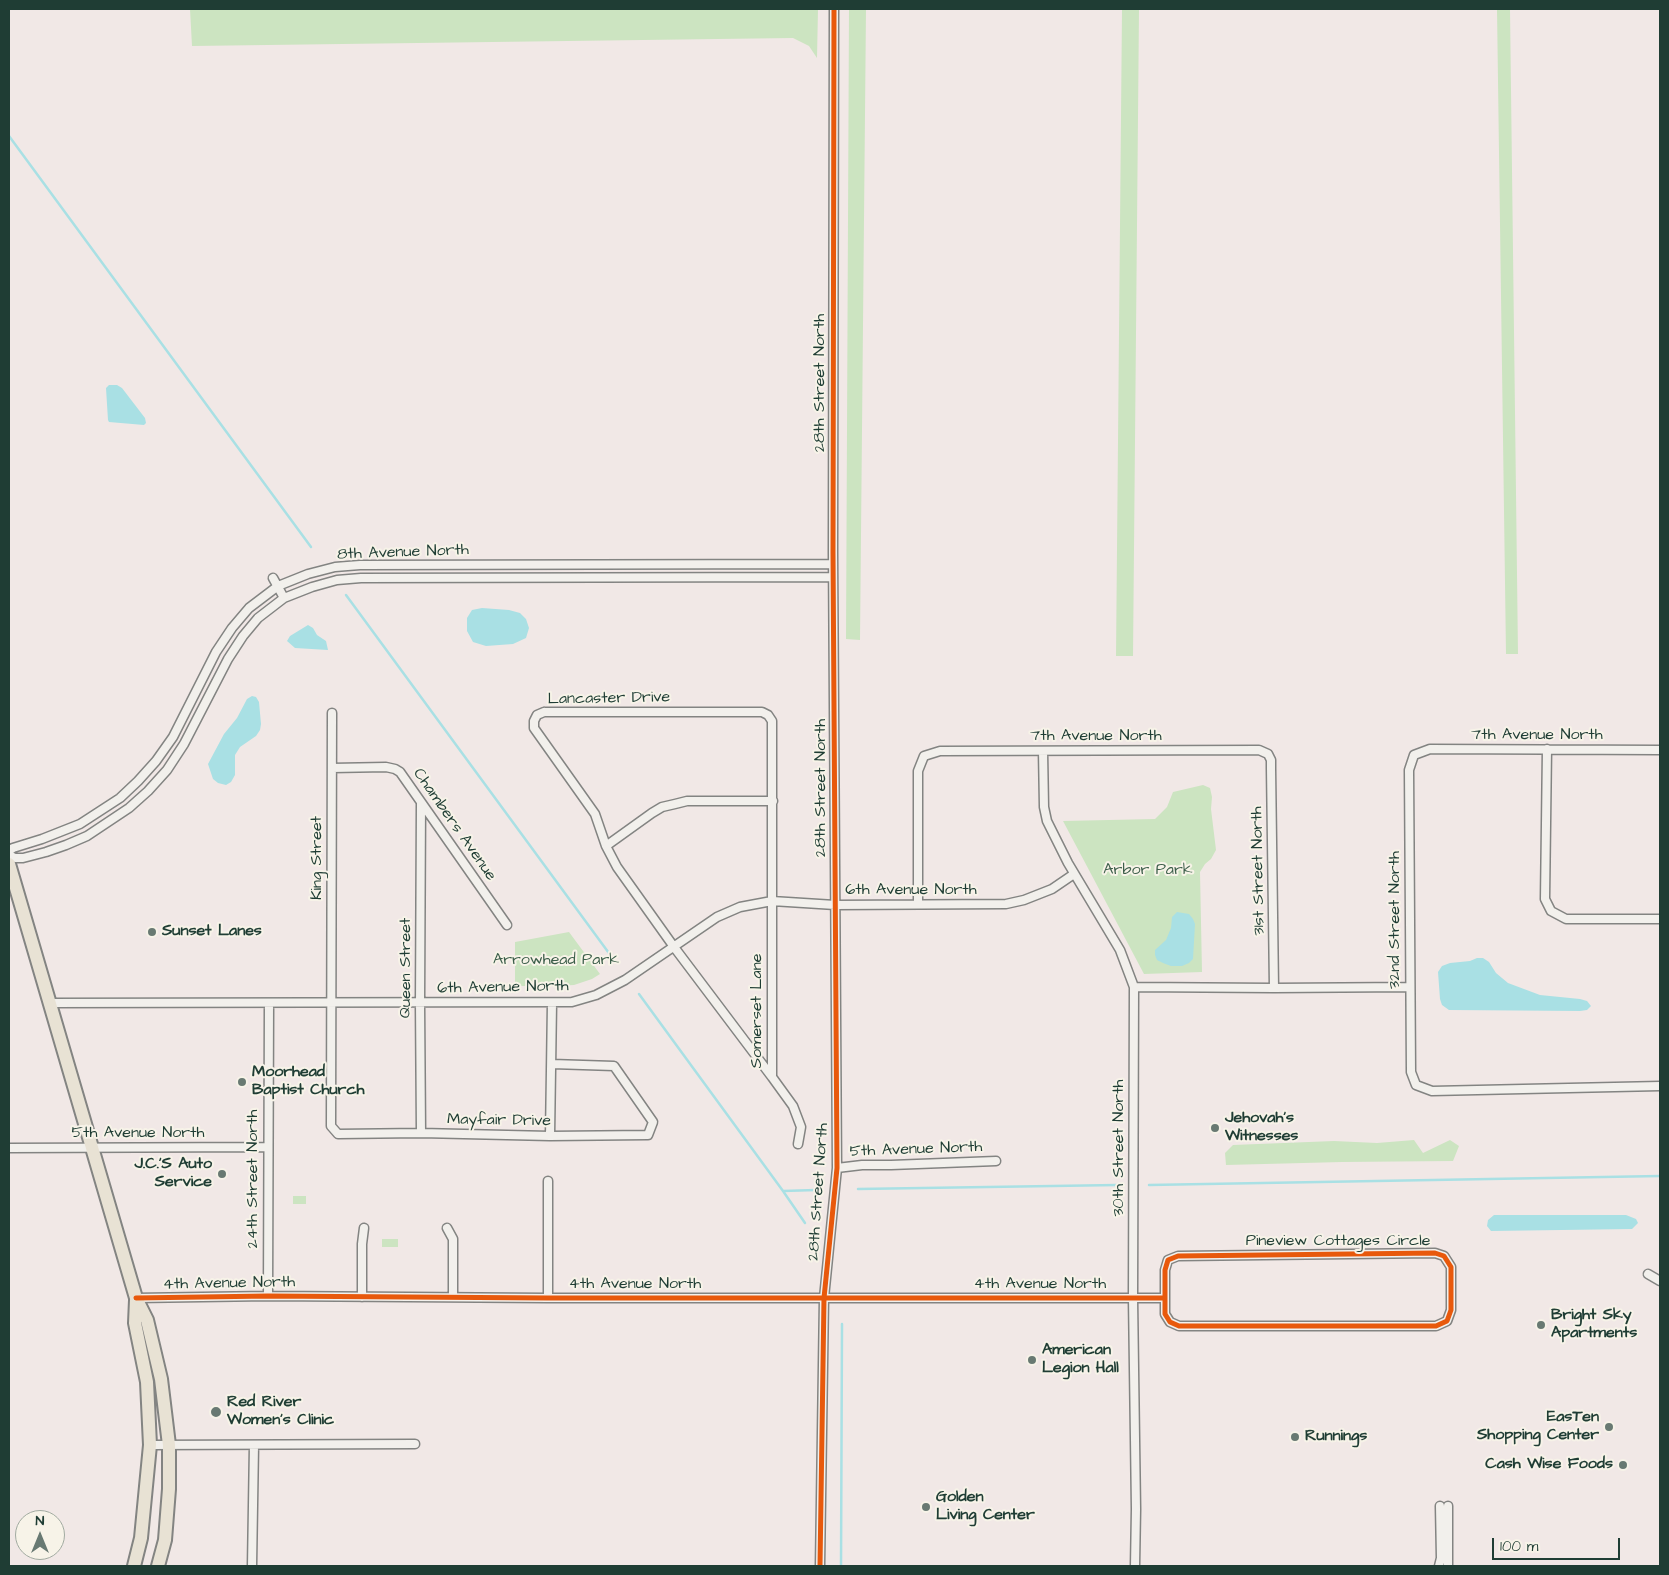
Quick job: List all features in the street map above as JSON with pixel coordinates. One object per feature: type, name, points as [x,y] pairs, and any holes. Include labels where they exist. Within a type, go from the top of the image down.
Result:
[{"type":"main road","points":[[9,864],[48,1003],[136,1298],[147,1320],[161,1379],[169,1445],[169,1489],[164,1540],[158,1566]]},
{"type":"main road","points":[[134,1566],[141,1538],[150,1445],[147,1382],[135,1323],[136,1298]]},
{"type":"street","name":"28th Street North","points":[[820,1566],[824,1298],[837,1168],[833,577],[834,9]]},
{"type":"street","name":"8th Avenue North","points":[[9,851],[12,848],[42,840],[80,824],[113,803],[138,781],[156,762],[173,737],[216,652],[232,628],[249,608],[278,586],[308,574],[335,567],[360,565],[833,564]]},
{"type":"street","name":"8th Avenue North","points":[[9,855],[15,858],[23,858],[46,852],[87,836],[128,808],[148,791],[167,770],[184,744],[228,659],[243,636],[258,618],[284,598],[312,587],[338,580],[361,578],[833,577]]},
{"type":"street","points":[[273,578],[284,598]]},
{"type":"street","name":"Lancaster Drive","points":[[674,947],[617,867],[606,846],[595,814],[534,728],[534,721],[537,715],[544,712],[762,712],[768,715],[772,721],[772,901]]},
{"type":"street","name":"King Street","points":[[332,713],[332,1003]]},
{"type":"street","points":[[1547,749],[1545,899],[1550,911],[1566,919],[1660,919]]},
{"type":"street","name":"7th Avenue North","points":[[918,904],[918,771],[924,756],[940,751],[1259,750],[1268,754]]},
{"type":"street","name":"7th Avenue North","points":[[1414,755],[1430,750],[1660,750]]},
{"type":"street","name":"30th Street North","points":[[1043,751],[1044,807],[1047,821],[1074,874],[1120,950],[1134,987],[1133,1298],[1135,1566]]},
{"type":"street","name":"31st Street North","points":[[1268,754],[1272,768],[1274,988]]},
{"type":"street","name":"32nd Street North","points":[[1414,755],[1409,770],[1410,987],[1411,1072],[1416,1084],[1432,1091],[1660,1086]]},
{"type":"street","name":"Chambers Avenue","points":[[332,768],[386,767],[400,772],[507,925]]},
{"type":"street","points":[[606,846],[662,807],[687,801],[773,801]]},
{"type":"street","name":"Queen Street","points":[[421,802],[421,1133]]},
{"type":"street","name":"6th Avenue North","points":[[48,1003],[572,1002],[596,995],[625,980],[717,917],[740,907],[772,901],[836,904],[1006,904],[1024,900],[1052,889],[1074,874]]},
{"type":"street","name":"Somerset Lane","points":[[772,901],[772,1078]]},
{"type":"street","name":"Somerset Lane","points":[[674,947],[772,1078]]},
{"type":"street","points":[[1134,987],[1410,987]]},
{"type":"street","name":"24th Street North","points":[[268,1296],[269,1003]]},
{"type":"street","name":"Mayfair Drive","points":[[332,1003],[331,1126],[338,1134],[648,1135],[654,1122],[614,1066],[552,1064]]},
{"type":"street","points":[[550,1136],[552,1003]]},
{"type":"street","points":[[772,1078],[793,1106],[801,1127],[798,1144]]},
{"type":"street","name":"5th Avenue North","points":[[9,1148],[268,1147]]},
{"type":"street","name":"5th Avenue North","points":[[837,1168],[862,1165],[996,1160]]},
{"type":"street","points":[[548,1181],[548,1298]]},
{"type":"street","points":[[362,1297],[362,1244],[364,1228]]},
{"type":"street","points":[[447,1228],[453,1239],[453,1297]]},
{"type":"street","name":"Pineview Cottages Circle","points":[[1435,1252],[1444,1256],[1451,1266],[1451,1310],[1447,1321],[1436,1326],[1179,1326],[1170,1322],[1165,1314],[1165,1298],[1165,1270],[1168,1260],[1178,1256],[1435,1252]]},
{"type":"street","points":[[1648,1274],[1660,1281]]},
{"type":"street","name":"4th Avenue North","points":[[136,1298],[268,1296],[1133,1298]]},
{"type":"street","points":[[1133,1298],[1165,1298]]},
{"type":"street","points":[[150,1445],[415,1444]]},
{"type":"street","points":[[252,1566],[254,1445]]},
{"type":"street","points":[[1439,1566],[1444,1506],[1448,1566]]},
{"type":"green space","points":[[190,9],[818,9],[817,58],[809,46],[793,38],[192,46]]},
{"type":"green space","points":[[849,9],[866,9],[860,640],[846,639]]},
{"type":"green space","points":[[1122,9],[1139,9],[1133,656],[1116,656]]},
{"type":"green space","points":[[1497,9],[1510,9],[1518,654],[1506,654]]},
{"type":"green space","name":"Arbor Park","points":[[1203,785],[1210,788],[1212,797],[1211,809],[1216,850],[1200,872],[1202,972],[1144,974],[1063,821],[1155,819],[1167,807],[1173,792]]},
{"type":"green space","name":"Arrowhead Park","points":[[569,932],[600,974],[574,985],[515,986],[515,942]]},
{"type":"green space","points":[[1414,1140],[1423,1153],[1450,1140],[1459,1146],[1453,1161],[1226,1165],[1225,1153],[1233,1145],[1334,1141],[1377,1143]]},
{"type":"green space","points":[[293,1196],[306,1196],[306,1204],[293,1204]]},
{"type":"green space","points":[[382,1239],[398,1239],[398,1247],[382,1247]]},
{"type":"water","points":[[109,385],[117,385],[122,388],[145,418],[146,423],[144,425],[109,422],[106,388]]},
{"type":"water","points":[[482,608],[509,610],[520,613],[526,619],[529,628],[526,638],[513,644],[486,646],[473,642],[467,631],[467,618],[472,610]]},
{"type":"water","points":[[308,625],[326,641],[328,650],[295,648],[287,641],[290,636]]},
{"type":"water","points":[[252,696],[256,697],[259,702],[260,730],[256,736],[240,747],[235,755],[235,775],[231,782],[226,785],[218,783],[213,779],[208,764],[224,734],[237,718],[247,699]]},
{"type":"water","points":[[1177,912],[1189,914],[1195,924],[1193,959],[1182,966],[1171,966],[1157,960],[1155,950],[1166,940],[1171,928],[1172,917]]},
{"type":"water","points":[[1483,958],[1489,962],[1496,973],[1508,983],[1540,995],[1580,999],[1587,1001],[1591,1006],[1587,1010],[1580,1011],[1449,1010],[1442,1005],[1440,999],[1438,972],[1442,966],[1450,963],[1470,961]]},
{"type":"water","points":[[1494,1215],[1626,1215],[1636,1219],[1638,1223],[1632,1229],[1491,1231],[1487,1226],[1488,1220]]},
{"type":"waterway","points":[[9,136],[311,547]]},
{"type":"waterway","points":[[346,595],[614,960]]},
{"type":"waterway","points":[[639,994],[805,1223]]},
{"type":"waterway","points":[[1149,1185],[1660,1176]]},
{"type":"waterway","points":[[858,1189],[1117,1185]]},
{"type":"waterway","points":[[783,1191],[816,1190]]},
{"type":"waterway","points":[[841,1566],[842,1324]]},
{"type":"cycle path","points":[[820,1566],[824,1298],[837,1168],[833,552],[834,9]]},
{"type":"cycle path","points":[[136,1298],[268,1296],[1165,1298],[1165,1314],[1170,1322],[1179,1326],[1436,1326],[1447,1321],[1451,1310],[1451,1267],[1444,1256],[1435,1253],[1178,1256],[1168,1260],[1165,1270],[1165,1298]]},
{"type":"place","name":"Sunset Lanes","points":[[152,932]]},
{"type":"place","name":"Moorhead Baptist Church","points":[[242,1082]]},
{"type":"place","name":"Jehovah's Witnesses","points":[[1215,1128]]},
{"type":"place","name":"J.C.'S Auto Service","points":[[222,1174]]},
{"type":"place","name":"Bright Sky Apartments","points":[[1541,1325]]},
{"type":"place","name":"American Legion Hall","points":[[1032,1360]]},
{"type":"place","name":"Red River Women's Clinic","points":[[216,1412]]},
{"type":"place","name":"EasTen Shopping Center","points":[[1609,1427]]},
{"type":"place","name":"Runnings","points":[[1295,1437]]},
{"type":"place","name":"Cash Wise Foods","points":[[1623,1465]]},
{"type":"place","name":"Golden Living Center","points":[[926,1507]]}]
